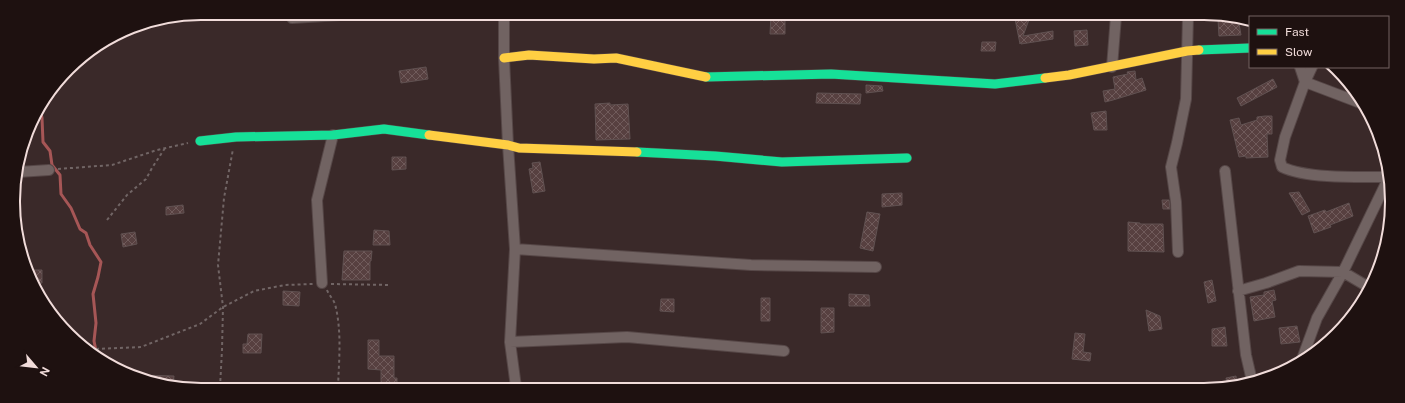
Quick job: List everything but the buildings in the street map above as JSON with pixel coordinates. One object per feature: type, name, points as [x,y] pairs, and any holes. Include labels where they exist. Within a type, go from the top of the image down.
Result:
[{"type":"street","points":[[504,20],[504,58],[508,145],[515,249],[510,342],[515,383]]},
{"type":"street","points":[[1112,67],[1116,20]]},
{"type":"street","points":[[1178,252],[1176,202],[1171,166],[1186,100],[1188,20]]},
{"type":"street","points":[[504,58],[529,55],[594,59],[616,58],[703,77],[831,74],[995,84],[1069,75],[1187,51],[1249,48]]},
{"type":"street","points":[[1300,68],[1304,82]]},
{"type":"street","points":[[1311,68],[1304,82],[1285,137],[1280,160],[1282,167],[1309,174],[1383,178]]},
{"type":"street","points":[[1304,82],[1354,101]]},
{"type":"street","points":[[200,141],[236,136],[333,135],[384,129],[508,145],[519,148],[577,149],[715,156],[782,162],[908,158]]},
{"type":"street","points":[[322,283],[317,200],[333,135]]},
{"type":"street","points":[[23,172],[49,170]]},
{"type":"street","points":[[1225,171],[1246,355],[1251,377]]},
{"type":"street","points":[[1305,351],[1317,318],[1343,272],[1384,186]]},
{"type":"street","points":[[515,249],[750,265],[876,267]]},
{"type":"street","points":[[1238,291],[1299,271],[1343,272],[1365,285]]},
{"type":"street","points":[[510,342],[627,337],[784,351]]},
{"type":"path","points":[[220,383],[223,308],[218,265],[224,198],[236,136]]},
{"type":"path","points":[[49,170],[112,166],[157,150],[200,141]]},
{"type":"path","points":[[107,220],[127,195],[146,179],[165,148]]},
{"type":"path","points":[[97,349],[141,347],[200,324],[223,308],[254,292],[285,286],[322,283],[390,285]]},
{"type":"path","points":[[322,283],[334,303],[338,323],[340,350],[338,383]]},
{"type":"waterway","points":[[42,116],[43,142],[50,151],[52,165],[60,175],[61,194],[71,208],[80,229],[86,233],[90,245],[101,262],[93,294],[96,323],[94,341],[95,348]]},
{"type":"traffic: fast","points":[[1199,50],[1249,48]]},
{"type":"traffic: fast","points":[[706,77],[831,74],[995,84],[1045,78]]},
{"type":"traffic: fast","points":[[200,141],[236,137],[333,135],[384,129],[429,135]]},
{"type":"traffic: fast","points":[[637,152],[715,156],[782,162],[907,158]]},
{"type":"traffic: slow","points":[[1045,78],[1069,75],[1187,51],[1199,50]]},
{"type":"traffic: slow","points":[[504,58],[529,55],[594,59],[616,58],[706,77]]},
{"type":"traffic: slow","points":[[429,135],[508,145],[519,148],[637,152]]}]
